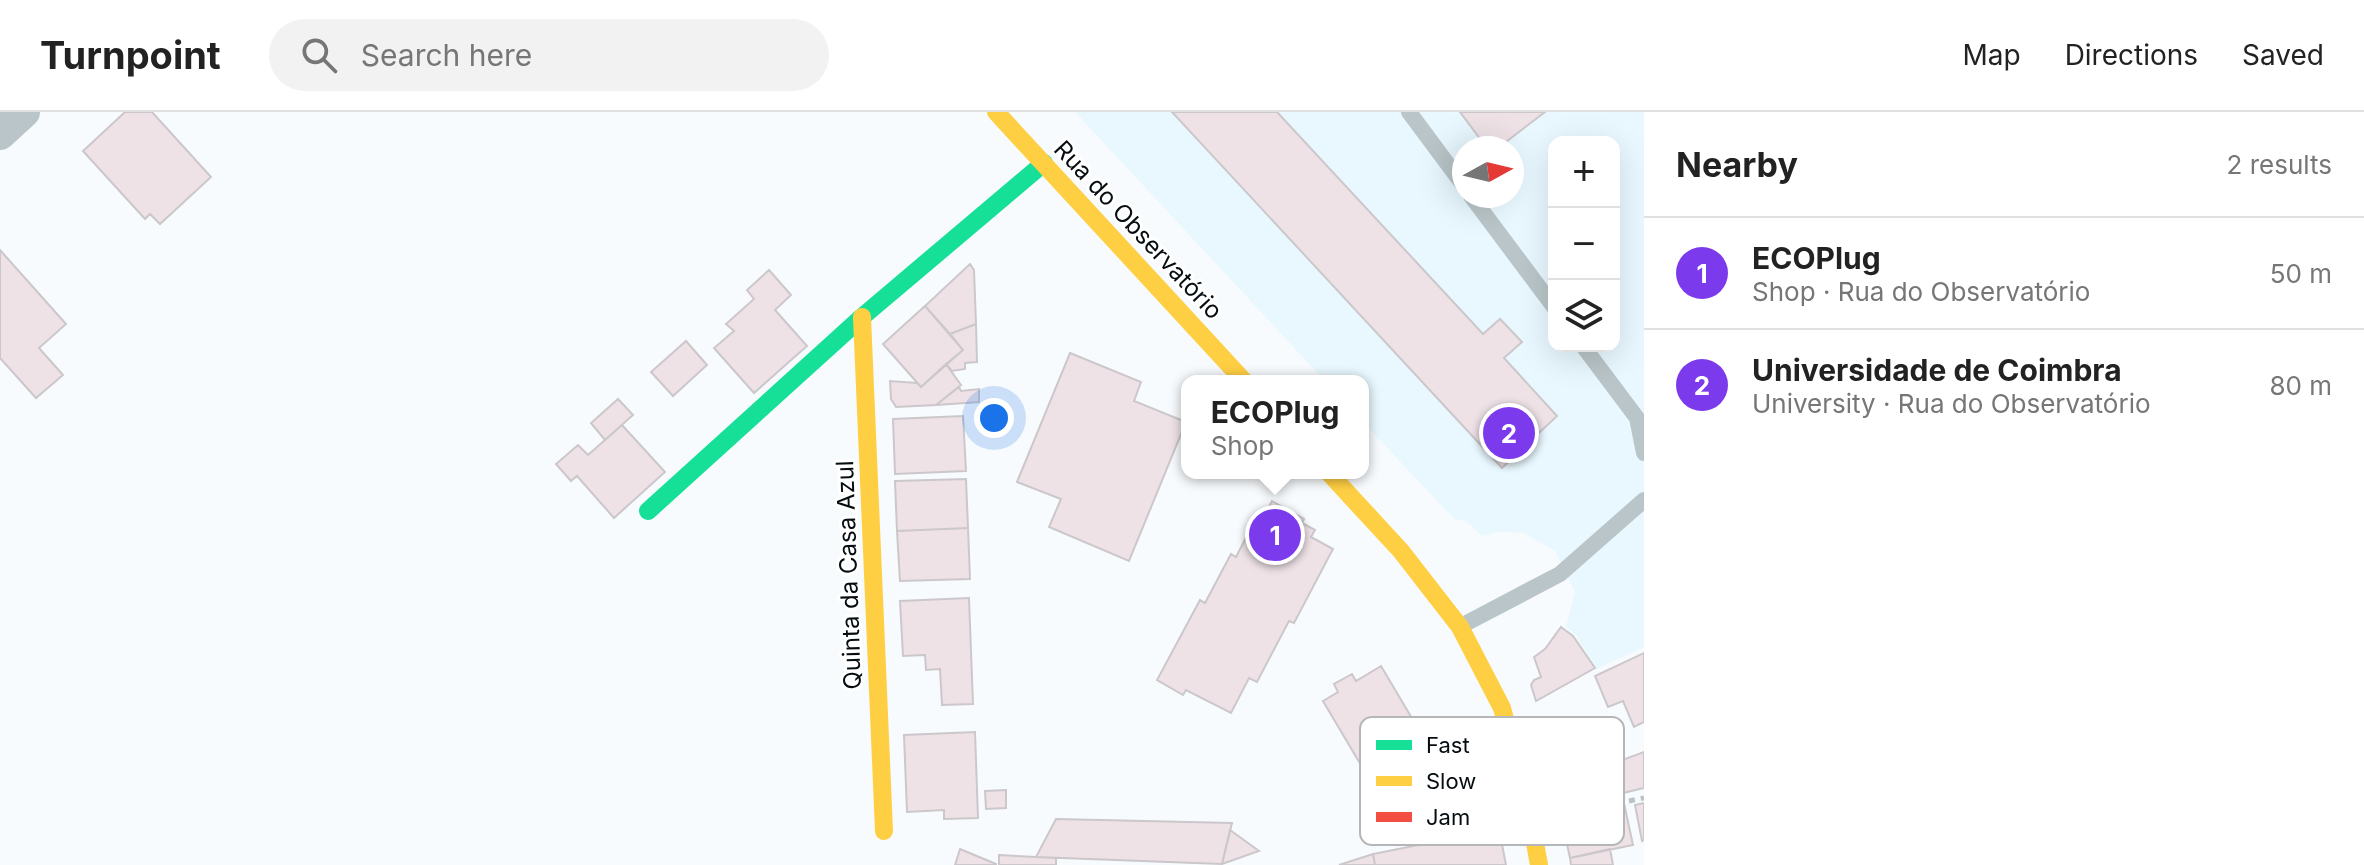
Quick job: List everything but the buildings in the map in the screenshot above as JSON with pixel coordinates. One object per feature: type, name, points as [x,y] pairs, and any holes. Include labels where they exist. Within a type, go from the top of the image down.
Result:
[{"type":"street","points":[[0,134],[24,112]]},
{"type":"street","name":"Rua do Observatório","points":[[996,112],[1238,375]]},
{"type":"street","points":[[648,511],[862,317],[1044,163]]},
{"type":"street","name":"Quinta da Casa Azul","points":[[862,317],[884,831]]},
{"type":"street","points":[[1335,479],[1401,551],[1460,627],[1504,717]]},
{"type":"street","points":[[1535,845],[1539,865]]},
{"type":"lane","points":[[1409,112],[1452,170]]},
{"type":"lane","points":[[1480,208],[1548,299]]},
{"type":"lane","points":[[1588,352],[1640,415],[1644,453]]},
{"type":"lane","points":[[1460,627],[1560,574],[1644,500]]},
{"type":"path","points":[[1629,801],[1644,798]]},
{"type":"shaded area","points":[[1075,112],[1644,112],[1644,647],[1597,669],[1575,634],[1566,627],[1575,592],[1555,551],[1523,533],[1500,532],[1482,536],[1466,521],[1454,519],[1369,428],[1369,375],[1319,375]]},
{"type":"traffic: fast","points":[[648,511],[862,317],[1044,163]]},
{"type":"traffic: slow","points":[[996,112],[1238,375]]},
{"type":"traffic: slow","points":[[862,317],[884,831]]},
{"type":"traffic: slow","points":[[1335,479],[1401,551],[1460,627],[1504,717]]},
{"type":"traffic: slow","points":[[1535,845],[1539,865]]},
{"type":"place","name":"Universidade de Coimbra","points":[[1509,433]]},
{"type":"place","name":"ECOPlug","points":[[1275,535]]}]
